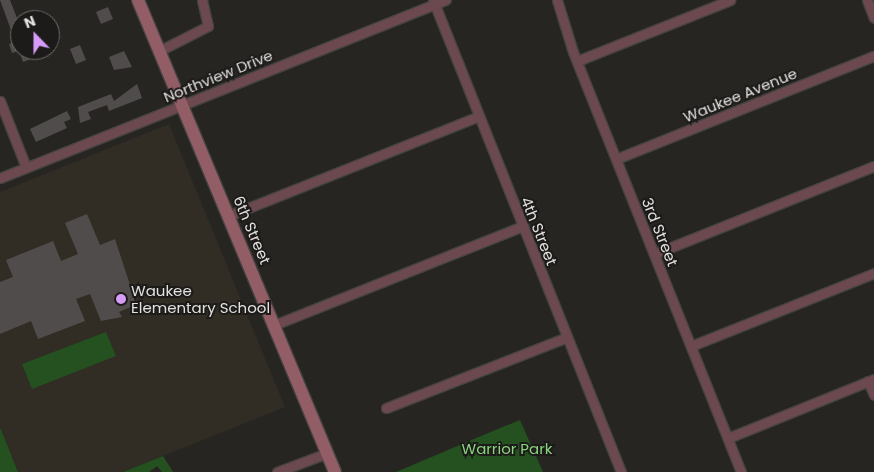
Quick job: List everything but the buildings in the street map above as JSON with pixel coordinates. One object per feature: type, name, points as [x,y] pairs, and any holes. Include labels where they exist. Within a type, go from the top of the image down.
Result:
[{"type":"main road","name":"6th Street","points":[[138,0],[335,472]]},
{"type":"street","points":[[159,52],[208,26],[202,0]]},
{"type":"street","name":"Northview Drive","points":[[0,178],[182,106],[434,2],[446,0]]},
{"type":"street","name":"3rd Street","points":[[558,0],[577,61],[741,472]]},
{"type":"street","points":[[577,61],[730,0]]},
{"type":"street","points":[[867,0],[874,18]]},
{"type":"street","name":"4th Street","points":[[434,2],[621,472]]},
{"type":"street","name":"Waukee Avenue","points":[[616,159],[874,56]]},
{"type":"street","points":[[0,100],[26,167]]},
{"type":"street","points":[[228,216],[479,116]]},
{"type":"street","points":[[654,254],[874,166]]},
{"type":"street","points":[[274,325],[523,226]]},
{"type":"street","points":[[691,346],[874,273]]},
{"type":"street","points":[[386,408],[566,337]]},
{"type":"street","points":[[728,438],[871,380],[874,395]]},
{"type":"street","points":[[277,472],[327,453]]},
{"type":"shaded area","name":"Waukee Elementary School","points":[[169,124],[285,407],[123,472],[18,472],[0,427],[0,192]]},
{"type":"green space","points":[[106,332],[116,356],[32,389],[22,364]]},
{"type":"green space","name":"Warrior Park","points":[[520,420],[543,472],[396,472],[469,441]]},
{"type":"green space","points":[[0,427],[18,472],[0,472]]},
{"type":"green space","points":[[163,456],[173,472],[162,472],[157,466],[149,472],[123,472]]},
{"type":"place","name":"Waukee Elementary School","points":[[121,299]]}]
